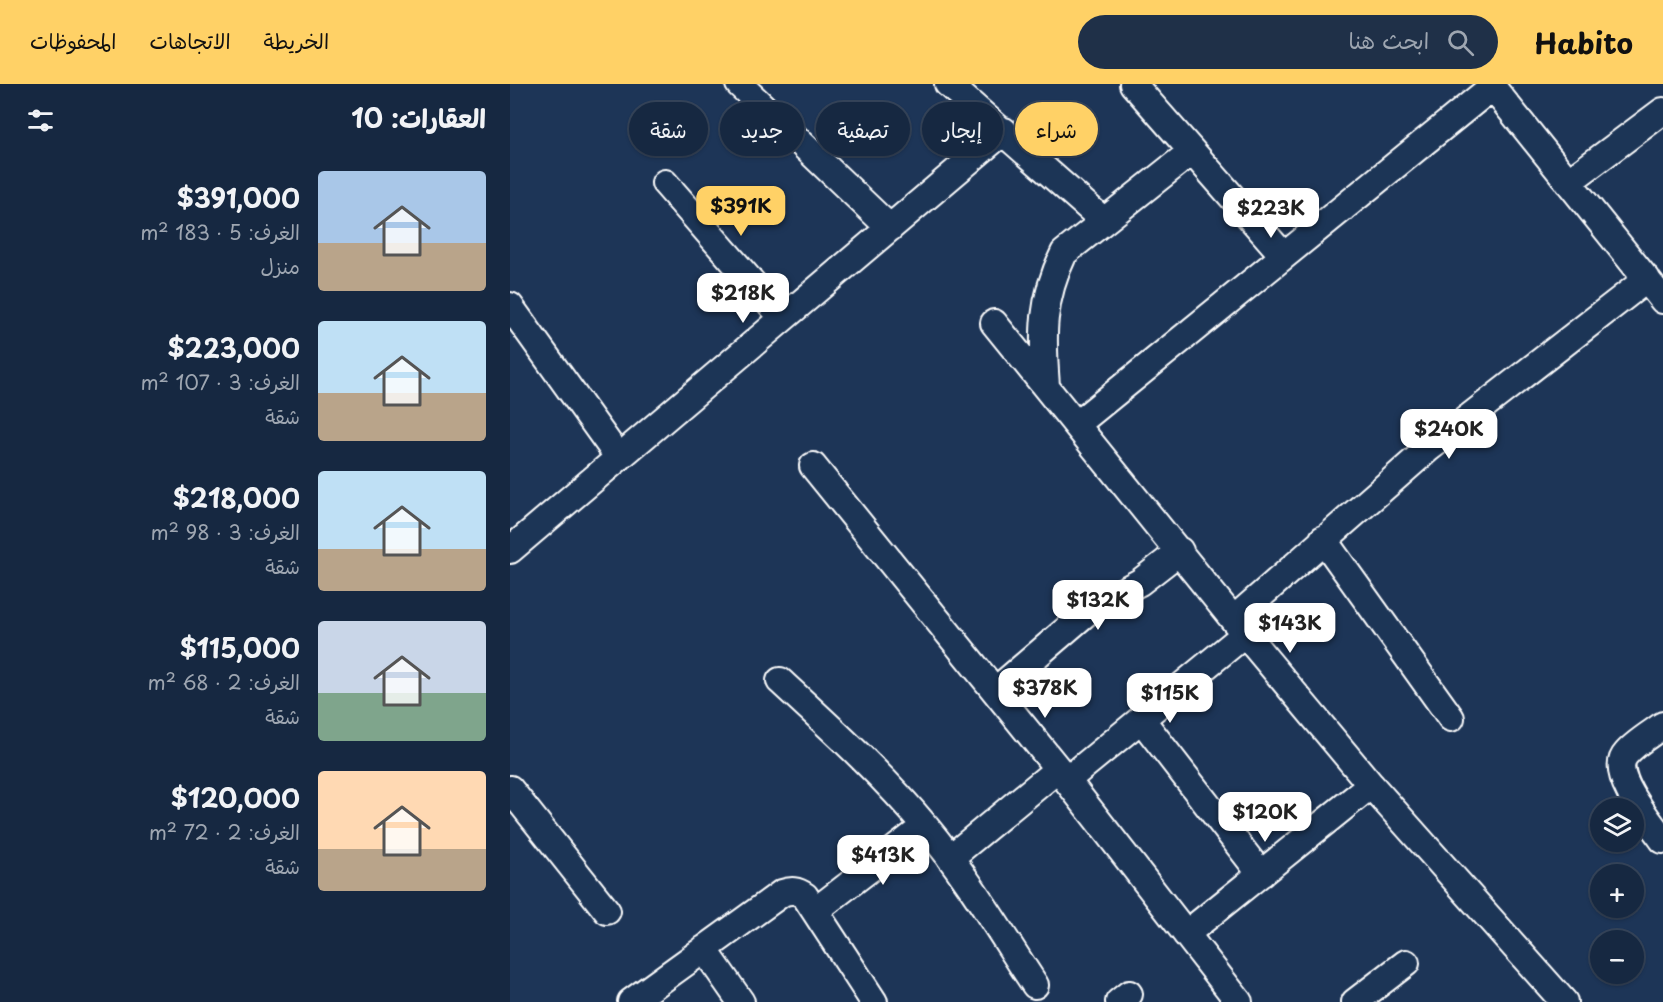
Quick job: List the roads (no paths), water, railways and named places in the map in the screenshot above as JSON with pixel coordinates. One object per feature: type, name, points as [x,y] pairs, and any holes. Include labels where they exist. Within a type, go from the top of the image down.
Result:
[{"type":"street","points":[[739,84],[890,228]]},
{"type":"street","points":[[948,84],[1104,221]]},
{"type":"street","points":[[1134,84],[1284,256]]},
{"type":"street","points":[[1077,424],[1491,86],[1663,300]]},
{"type":"street","points":[[1568,182],[1663,111]]},
{"type":"street","points":[[510,550],[1004,131]]},
{"type":"street","points":[[1046,386],[1043,316],[1054,273],[1064,253],[1191,152]]},
{"type":"street","points":[[665,183],[783,318]]},
{"type":"street","points":[[950,858],[1062,774],[1141,719],[1239,627],[1323,539],[1428,449],[1647,279]]},
{"type":"street","points":[[510,306],[619,458]]},
{"type":"street","points":[[994,323],[1239,627],[1371,785],[1564,1002]]},
{"type":"street","points":[[813,466],[1062,774],[1239,1002]]},
{"type":"street","points":[[1323,539],[1451,718]]},
{"type":"street","points":[[995,691],[1093,607],[1140,582],[1180,551]]},
{"type":"street","points":[[780,681],[856,750],[925,826],[950,858],[1035,985]]},
{"type":"street","points":[[1141,719],[1261,874]]},
{"type":"street","points":[[1663,725],[1626,754],[1621,769],[1625,783],[1663,840]]},
{"type":"street","points":[[1186,934],[1371,785]]},
{"type":"street","points":[[510,789],[607,911]]},
{"type":"street","points":[[815,911],[925,826]]},
{"type":"street","points":[[631,1002],[782,893],[790,890],[799,892],[815,911],[874,1002]]},
{"type":"street","points":[[704,949],[741,1002]]},
{"type":"street","points":[[1355,1002],[1406,963]]}]
